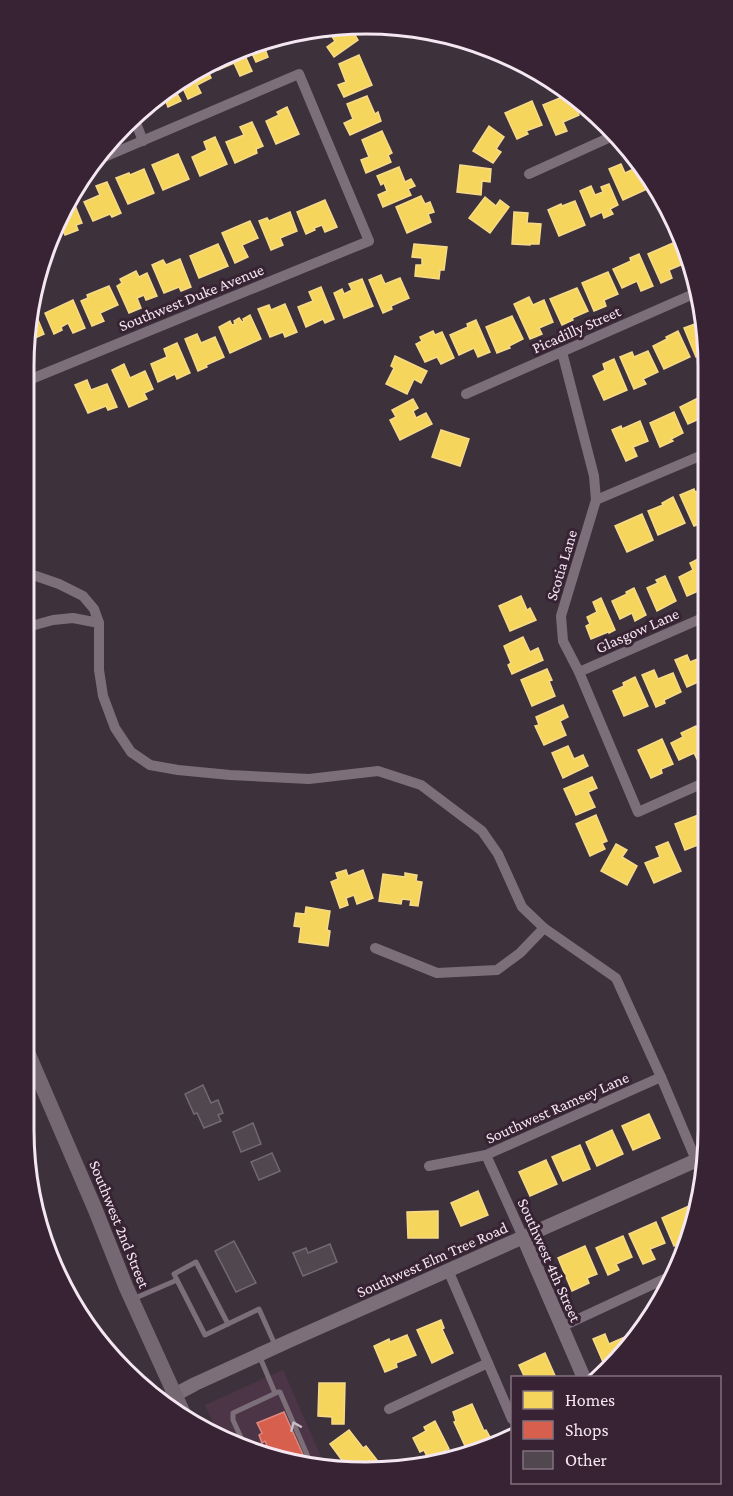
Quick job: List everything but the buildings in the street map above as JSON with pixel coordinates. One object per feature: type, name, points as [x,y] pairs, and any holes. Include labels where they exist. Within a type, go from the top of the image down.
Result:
[{"type":"main road","name":"Southwest 2nd Street","points":[[34,1067],[91,1199],[170,1397]]},
{"type":"street","name":"Southwest Duke Avenue","points":[[34,378],[369,241],[299,74],[143,141]]},
{"type":"street","points":[[112,154],[143,141],[137,127]]},
{"type":"street","points":[[530,174],[607,139]]},
{"type":"street","name":"Picadilly Street","points":[[466,394],[690,295]]},
{"type":"street","name":"Scotia Lane","points":[[562,352],[594,476],[596,500],[561,616],[563,641],[579,672],[638,812],[698,785]]},
{"type":"street","points":[[596,500],[698,456]]},
{"type":"street","points":[[34,576],[59,584],[82,596],[94,609],[99,623],[99,670],[103,696],[116,728],[131,752],[150,765],[230,775],[309,779],[378,771],[421,785],[482,831],[498,854],[522,907],[544,928],[616,978],[698,1154]]},
{"type":"street","points":[[34,625],[73,618],[99,623]]},
{"type":"street","name":"Glasgow Lane","points":[[579,672],[698,620]]},
{"type":"street","points":[[375,948],[437,973],[497,970],[520,953],[544,928]]},
{"type":"street","name":"Southwest Ramsey Lane","points":[[429,1166],[486,1155],[661,1077]]},
{"type":"street","name":"Southwest 4th Street","points":[[486,1155],[584,1376]]},
{"type":"street","name":"Southwest Elm Tree Road","points":[[170,1397],[276,1347],[697,1160]]},
{"type":"street","points":[[448,1270],[511,1415]]},
{"type":"street","points":[[561,1327],[662,1280]]},
{"type":"street","points":[[389,1409],[488,1363]]},
{"type":"lane","points":[[228,1324],[196,1262],[174,1274],[205,1335],[228,1324],[259,1309],[276,1347]]},
{"type":"lane","points":[[132,1300],[177,1280]]},
{"type":"lane","points":[[259,1355],[275,1393]]},
{"type":"lane","points":[[241,1437],[232,1417],[233,1413],[280,1392],[308,1456]]},
{"type":"shaded area","points":[[283,1370],[322,1459],[281,1450],[239,1436],[214,1424],[205,1405]]}]
